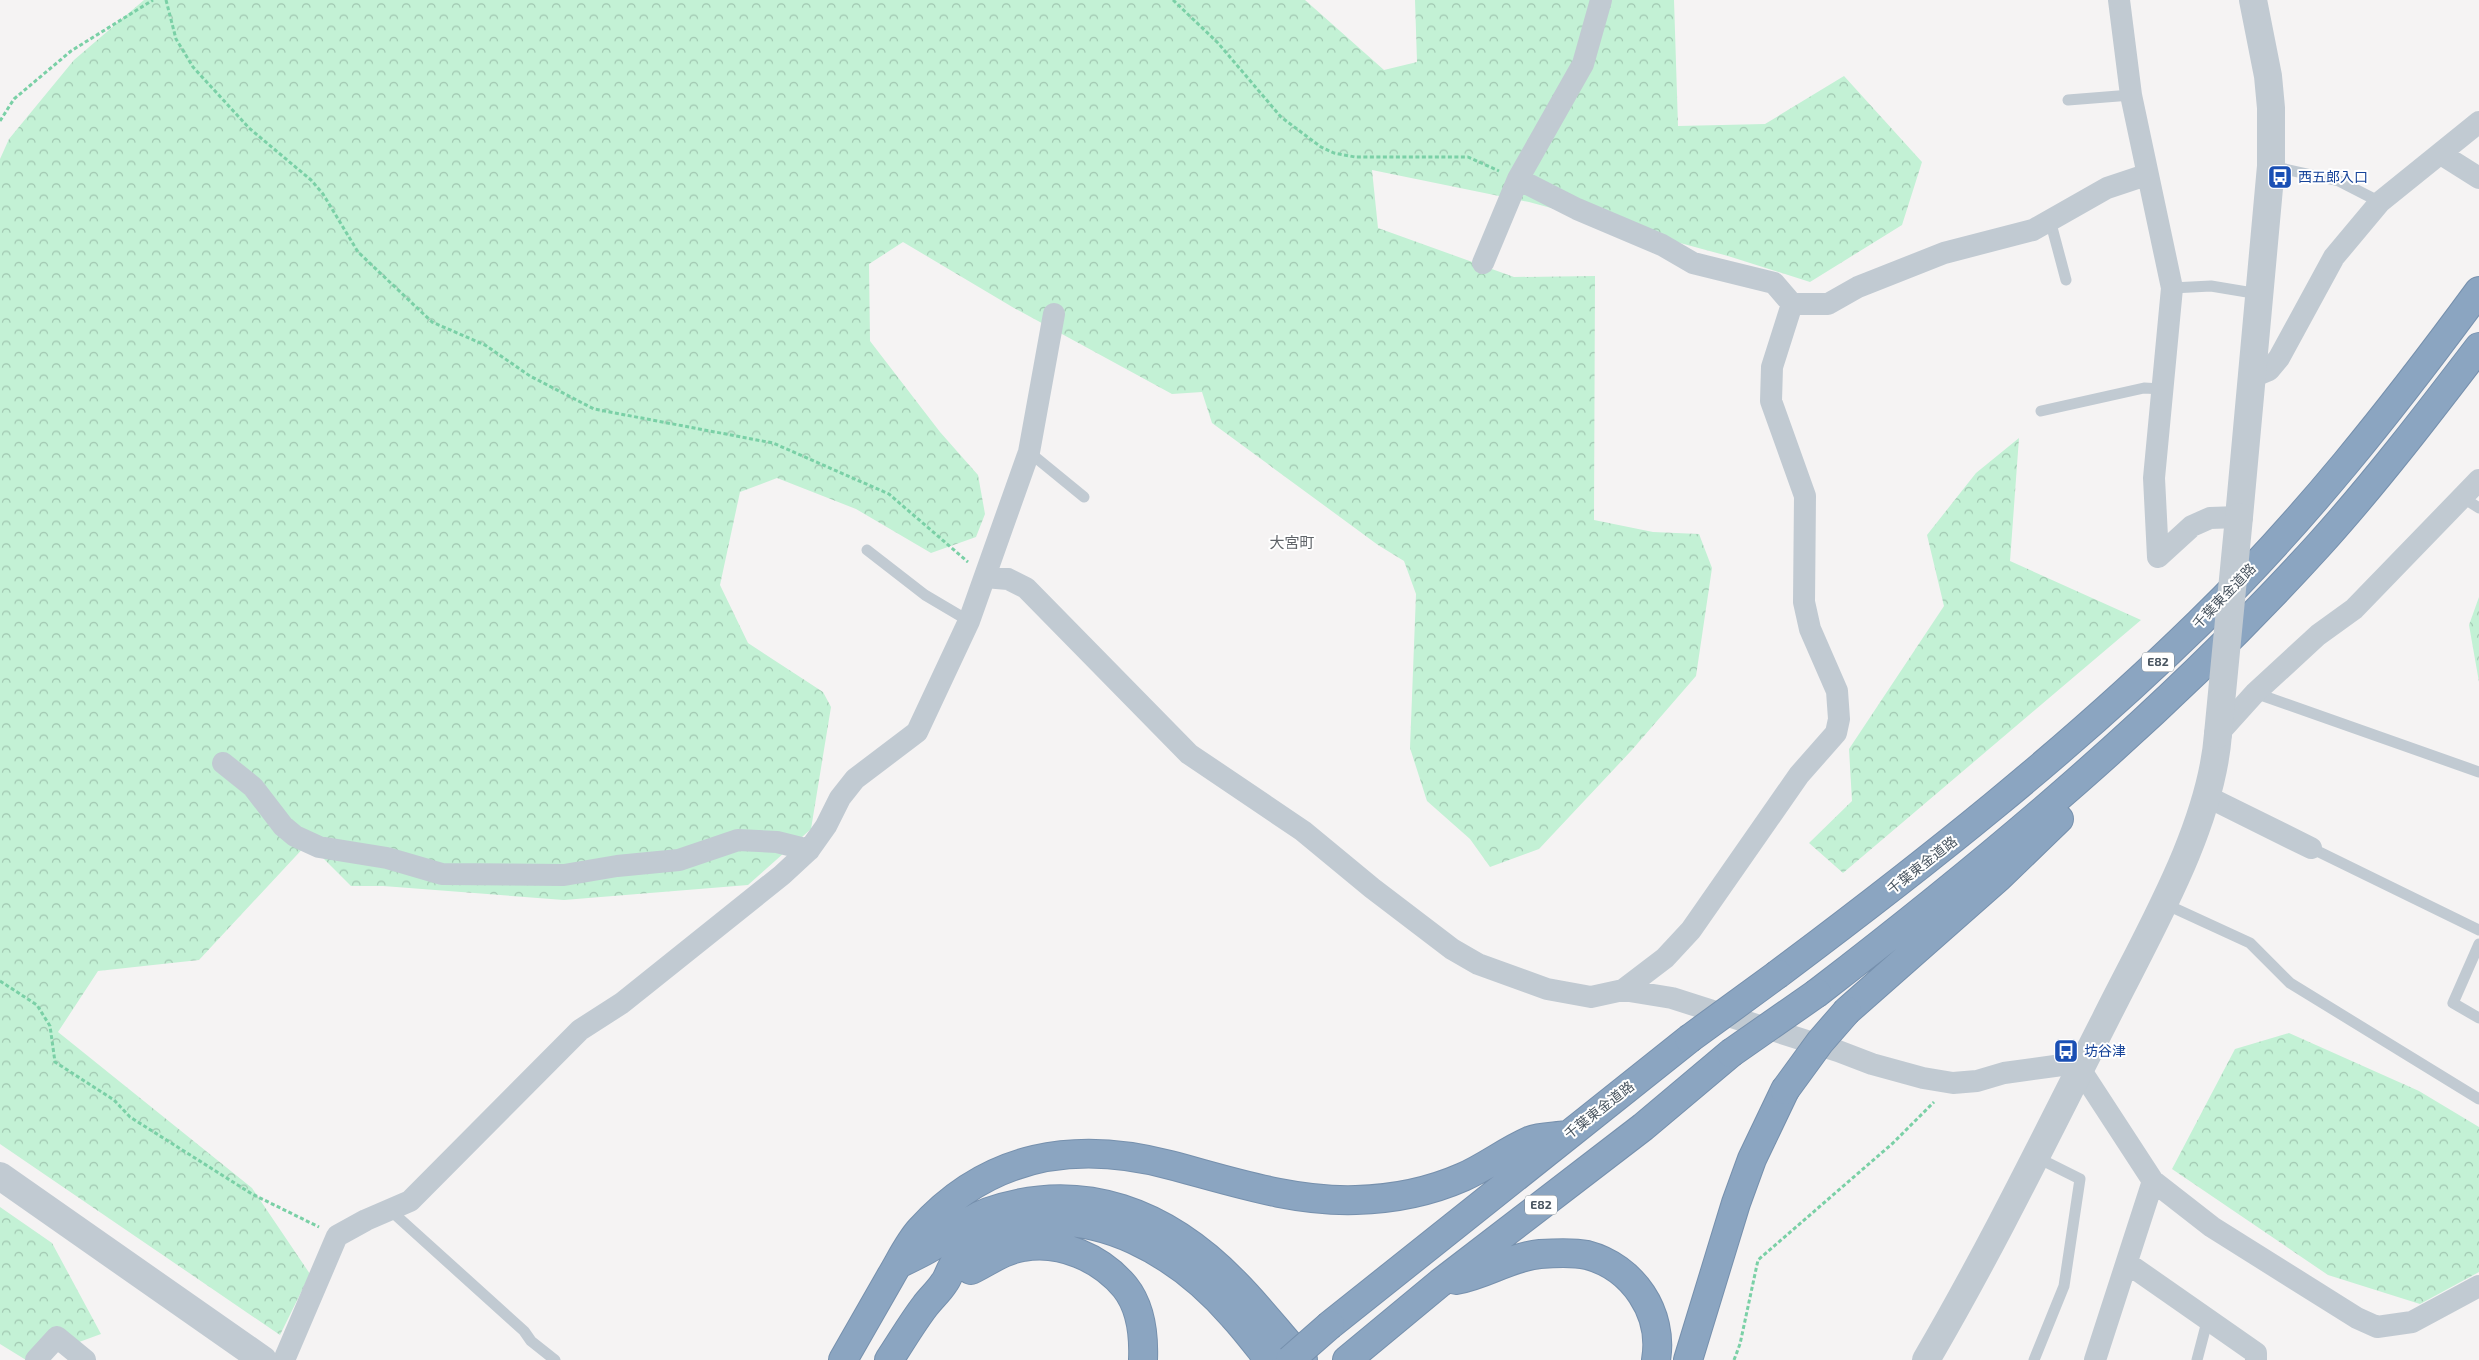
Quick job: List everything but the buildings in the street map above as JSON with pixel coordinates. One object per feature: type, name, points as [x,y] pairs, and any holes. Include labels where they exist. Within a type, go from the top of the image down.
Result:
[{"type":"highway","name":"千葉東金道路","points":[[1290,1360],[1566,1135],[1689,1039],[1778,974],[1975,823],[2110,706],[2200,622],[2256,564],[2347,462],[2400,398],[2479,291]]},
{"type":"highway","name":"E82","points":[[1349,1358],[1440,1283],[1643,1127],[1731,1053],[1817,993],[1924,910],[2060,795],[2206,662],[2273,594],[2366,492],[2479,347]]},
{"type":"highway","points":[[1688,1360],[1736,1203],[1752,1159],[1785,1090],[1820,1042],[1847,1011],[1999,877],[2198,686],[2273,594]]},
{"type":"highway","points":[[843,1360],[919,1231],[942,1208],[966,1189],[1008,1166],[1061,1154],[1101,1152],[1136,1156],[1284,1195],[1355,1200],[1395,1197],[1431,1189],[1464,1177],[1531,1140],[1566,1135]]},
{"type":"highway","points":[[898,1264],[931,1248],[963,1225],[986,1213],[1013,1205],[1040,1200],[1067,1199],[1098,1202],[1125,1208],[1166,1228],[1235,1282],[1303,1360]]},
{"type":"highway","points":[[889,1360],[924,1308],[945,1282],[954,1264],[972,1249],[999,1233],[1026,1224],[1052,1222],[1105,1229],[1151,1248],[1178,1266],[1233,1315],[1269,1360]]},
{"type":"highway","points":[[945,1282],[1001,1253],[1023,1247],[1050,1246],[1070,1250],[1108,1271],[1126,1288],[1138,1314],[1144,1340],[1143,1360]]},
{"type":"highway","points":[[1440,1283],[1471,1277],[1514,1259],[1540,1254],[1586,1255],[1625,1274],[1642,1292],[1652,1312],[1654,1321],[1656,1360]]},
{"type":"street","points":[[1483,263],[1518,179],[1583,64],[1602,0]]},
{"type":"street","points":[[2119,0],[2131,95],[2146,175],[2172,288],[2154,478],[2158,557],[2192,526],[2210,518],[2239,517]]},
{"type":"street","points":[[1926,1360],[1953,1314],[2036,1157],[2163,903],[2208,797],[2216,759],[2271,166],[2268,76],[2253,0]]},
{"type":"street","points":[[2252,377],[2269,370],[2279,358],[2334,257],[2380,202],[2479,122]]},
{"type":"street","points":[[2441,154],[2479,178]]},
{"type":"street","points":[[1518,179],[1577,209],[1662,245],[1693,263],[1774,283],[1792,304],[1828,304],[1858,287],[1944,253],[2033,230],[2106,188],[2146,175]]},
{"type":"street","points":[[1623,990],[1665,958],[1691,930],[1799,775],[1836,733],[1839,719],[1836,691],[1810,630],[1804,602],[1804,496],[1771,400],[1772,367],[1792,304]]},
{"type":"street","points":[[284,1360],[337,1236],[410,1201],[580,1030],[622,1004],[782,875],[810,850],[826,826],[840,798],[855,779],[917,732],[970,621],[1029,452],[1054,314]]},
{"type":"street","points":[[2218,734],[2255,693],[2318,635],[2354,609],[2470,502],[2479,480]]},
{"type":"street","points":[[985,577],[1008,579],[1026,588],[1188,754],[1303,831],[1372,888],[1452,949],[1478,964],[1546,990],[1591,997],[1623,990],[1672,998],[1838,1051],[1872,1064],[1923,1078],[1952,1083],[1977,1081],[2004,1073],[2062,1066],[2080,1069],[2153,1181],[2212,1227],[2357,1318],[2377,1327],[2412,1322],[2479,1286]]},
{"type":"street","points":[[223,763],[253,787],[283,826],[295,836],[319,847],[387,858],[442,874],[564,875],[617,866],[679,860],[738,840],[777,842],[810,850]]},
{"type":"street","points":[[2208,797],[2311,848]]},
{"type":"street","points":[[0,1176],[263,1360]]},
{"type":"street","points":[[2095,1360],[2153,1181]]},
{"type":"street","points":[[2127,1263],[2256,1353],[2256,1360]]},
{"type":"street","points":[[36,1360],[57,1337],[85,1360]]},
{"type":"lane","points":[[2068,100],[2131,95]]},
{"type":"lane","points":[[2271,166],[2339,181],[2380,202]]},
{"type":"lane","points":[[2050,220],[2066,280]]},
{"type":"lane","points":[[2172,288],[2211,286],[2259,294]]},
{"type":"lane","points":[[2041,410],[2144,388],[2162,389]]},
{"type":"lane","points":[[1029,452],[1084,497]]},
{"type":"lane","points":[[867,550],[925,594],[970,621]]},
{"type":"lane","points":[[2255,693],[2479,772]]},
{"type":"lane","points":[[2311,848],[2479,930]]},
{"type":"lane","points":[[2163,903],[2250,944],[2290,983],[2479,1100]]},
{"type":"lane","points":[[2479,944],[2453,1003],[2479,1018]]},
{"type":"lane","points":[[2034,1360],[2064,1286],[2080,1179],[2036,1157]]},
{"type":"lane","points":[[390,1210],[524,1331],[531,1341],[555,1360]]},
{"type":"lane","points":[[2198,1360],[2208,1318]]},
{"type":"path","points":[[0,122],[14,99],[64,57],[153,0]]},
{"type":"path","points":[[166,0],[176,39],[193,67],[249,128],[311,180],[323,194],[358,252],[432,322],[485,346],[530,376],[594,410],[772,443],[889,494],[985,577]]},
{"type":"path","points":[[1173,0],[1218,43],[1281,117],[1321,147],[1334,153],[1355,157],[1468,157],[1518,179]]},
{"type":"path","points":[[0,981],[37,1005],[50,1026],[55,1062],[114,1100],[130,1116],[252,1194],[337,1236]]},
{"type":"path","points":[[1734,1360],[1740,1344],[1758,1260],[1893,1143],[1952,1083]]},
{"type":"green space","points":[[144,0],[1305,0],[1384,70],[1417,62],[1415,0],[1674,0],[1678,126],[1765,124],[1844,76],[1922,162],[1902,225],[1810,282],[1728,256],[1529,202],[1372,170],[1378,228],[1514,277],[1595,276],[1594,520],[1653,532],[1699,534],[1712,568],[1696,676],[1631,751],[1539,849],[1490,867],[1470,839],[1427,801],[1410,748],[1416,594],[1404,561],[1378,545],[1212,423],[1202,392],[1172,394],[1014,308],[903,242],[869,264],[870,341],[940,432],[978,475],[985,514],[976,537],[931,553],[856,509],[777,478],[740,492],[720,585],[748,643],[823,692],[831,707],[811,829],[748,885],[564,900],[383,886],[351,886],[308,843],[199,960],[98,971],[58,1032],[252,1188],[310,1274],[280,1335],[0,1144],[0,159],[9,139],[74,60]]},
{"type":"green space","points":[[2019,438],[2010,561],[2141,620],[1843,873],[1809,843],[1852,801],[1849,749],[1944,606],[1927,535],[1976,473]]},
{"type":"green space","points":[[2479,597],[2479,682],[2469,625]]},
{"type":"green space","points":[[2289,1033],[2419,1091],[2479,1127],[2479,1272],[2420,1304],[2328,1275],[2172,1169],[2235,1049]]},
{"type":"green space","points":[[0,1207],[52,1243],[101,1334],[30,1360],[26,1360],[0,1344]]},
{"type":"place","name":"西五郎入口","points":[[2280,177]]},
{"type":"place","name":"坊谷津","points":[[2066,1051]]},
{"type":"district","name":"大宮町","points":[[1292,543]]}]
